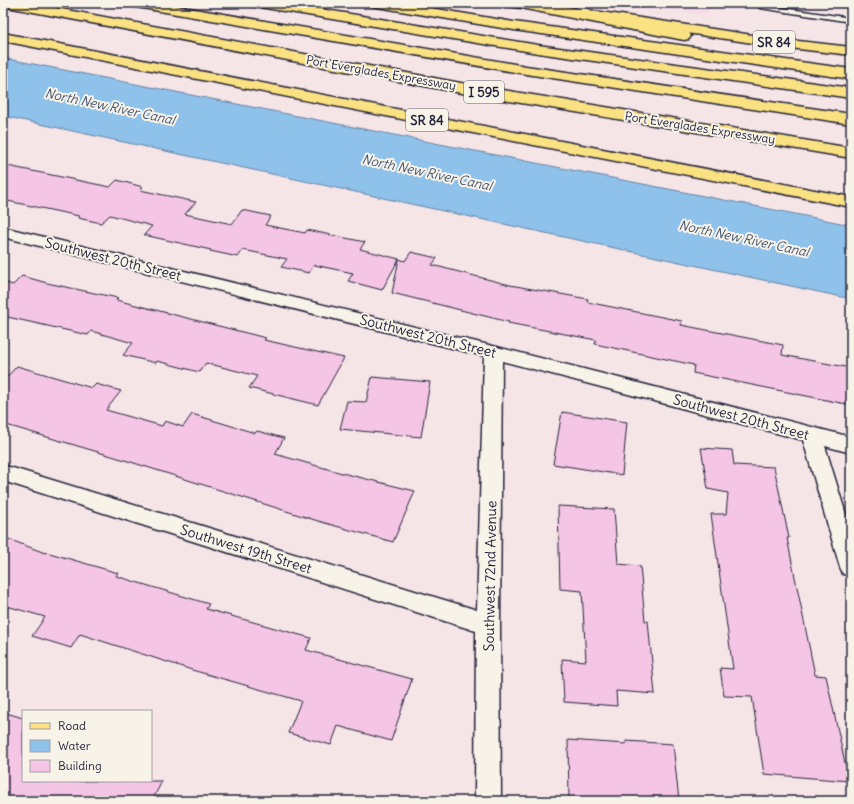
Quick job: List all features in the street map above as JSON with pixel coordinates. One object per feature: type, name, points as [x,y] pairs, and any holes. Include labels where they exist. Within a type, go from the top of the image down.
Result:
[{"type":"main road","name":"Port Everglades Expressway","points":[[6,3],[461,88],[851,153]]},
{"type":"main road","points":[[136,3],[526,70],[851,119]]},
{"type":"main road","points":[[259,3],[538,49],[851,93]]},
{"type":"main road","points":[[377,3],[522,27],[851,74]]},
{"type":"main road","name":"SR 84","points":[[515,3],[536,4],[602,16],[772,42],[851,52]]},
{"type":"main road","points":[[536,4],[660,32],[851,62]]},
{"type":"main road","points":[[3,7],[117,23]]},
{"type":"main road","name":"SR 84","points":[[3,37],[851,202]]},
{"type":"street","name":"Southwest 20th Street","points":[[3,232],[493,352],[851,445]]},
{"type":"street","name":"Southwest 72nd Avenue","points":[[488,801],[488,624],[493,352]]},
{"type":"street","points":[[812,436],[851,566]]},
{"type":"street","name":"Southwest 19th Street","points":[[3,473],[488,624]]},
{"type":"lane","points":[[570,3],[602,16]]},
{"type":"lane","points":[[762,7],[851,20]]},
{"type":"shaded area","points":[[628,3],[711,3],[707,15]]},
{"type":"water","name":"North New River Canal","points":[[3,58],[851,225],[851,299],[3,116]]},
{"type":"building","points":[[3,165],[110,187],[117,180],[143,187],[140,190],[196,202],[185,214],[232,224],[242,210],[271,216],[265,225],[305,233],[307,230],[365,242],[360,249],[399,259],[382,290],[348,281],[353,273],[314,265],[309,273],[281,267],[287,259],[243,250],[238,257],[210,251],[211,250],[144,235],[152,226],[110,215],[101,223],[78,218],[79,216],[3,200]]},
{"type":"building","points":[[411,252],[437,258],[432,265],[510,285],[588,299],[587,302],[682,321],[681,325],[783,345],[782,355],[851,368],[851,405],[693,373],[694,365],[595,344],[596,340],[508,323],[509,322],[392,293],[399,259],[405,261]]},
{"type":"building","points":[[22,276],[47,283],[118,298],[116,300],[266,338],[264,340],[344,358],[318,405],[249,388],[257,376],[206,363],[199,372],[157,361],[156,363],[123,355],[133,343],[91,331],[88,335],[3,316],[3,282],[13,285]]},
{"type":"building","points":[[17,366],[92,388],[96,384],[121,391],[106,410],[162,426],[165,421],[183,427],[192,414],[255,433],[257,431],[284,438],[275,454],[342,473],[415,491],[393,542],[318,521],[115,457],[3,424],[3,381]]},
{"type":"building","points":[[372,377],[430,382],[421,437],[340,429],[347,401],[366,402]]},
{"type":"building","points":[[562,412],[627,422],[622,475],[553,464]]},
{"type":"building","points":[[701,448],[732,450],[734,465],[774,467],[815,675],[826,676],[849,781],[764,774],[752,697],[724,696],[720,668],[733,669],[711,514],[726,514],[728,493],[708,489]]},
{"type":"building","points":[[558,506],[614,509],[618,564],[640,566],[645,621],[648,621],[655,694],[616,691],[617,706],[564,702],[562,659],[586,661],[582,591],[560,589]]},
{"type":"building","points":[[3,537],[45,553],[46,552],[118,573],[116,576],[209,604],[206,609],[311,638],[306,650],[412,679],[391,741],[338,726],[331,745],[288,733],[301,701],[192,670],[80,634],[71,648],[32,636],[45,617],[10,607],[3,607]]},
{"type":"building","points":[[3,712],[22,718],[22,782],[162,781],[152,801],[3,801]]},
{"type":"building","points":[[568,740],[626,744],[626,741],[673,744],[679,801],[569,801]]}]
